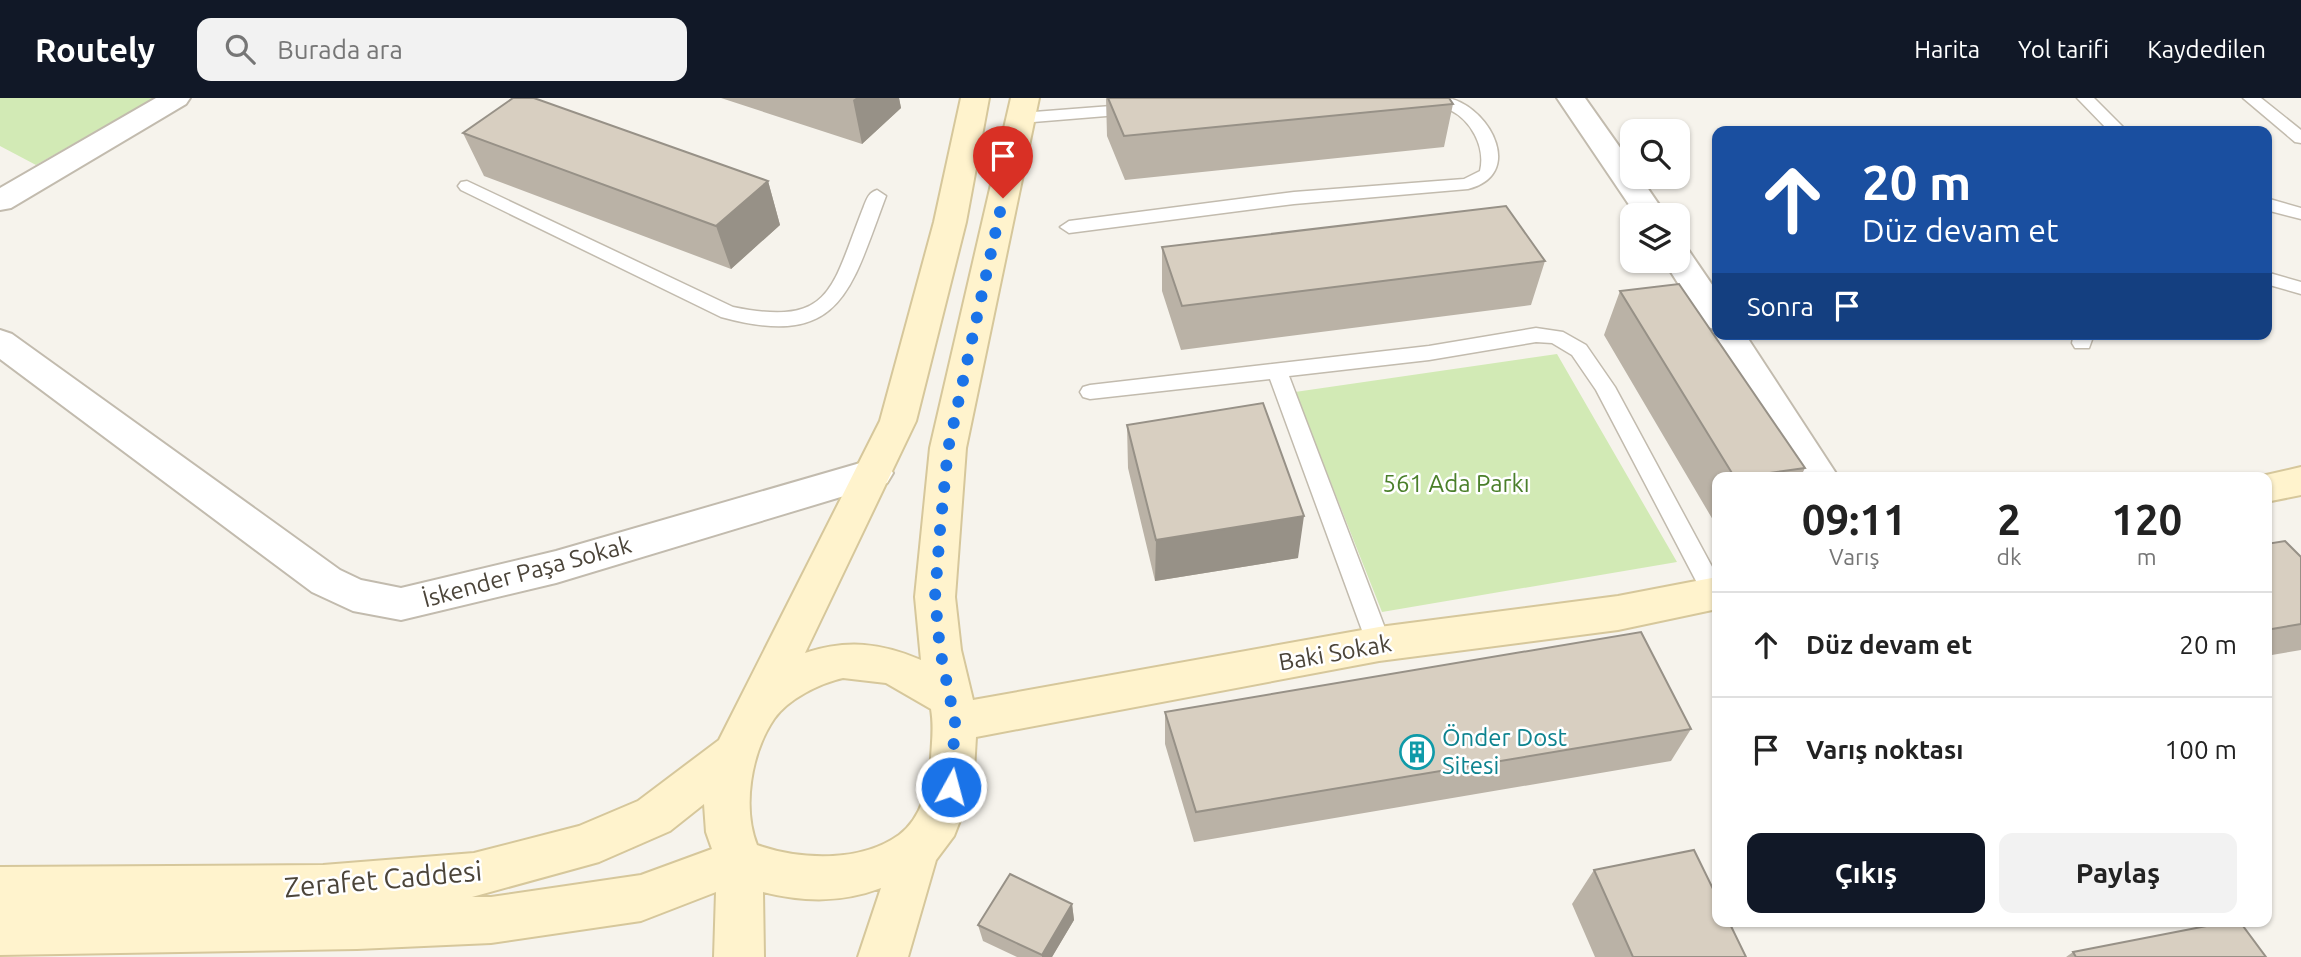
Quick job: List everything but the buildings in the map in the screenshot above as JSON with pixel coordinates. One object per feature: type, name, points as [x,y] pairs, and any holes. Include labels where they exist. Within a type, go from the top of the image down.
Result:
[{"type":"main road","points":[[739,957],[740,861],[728,822],[727,802],[735,754],[898,421],[950,222],[975,98]]},
{"type":"main road","points":[[883,957],[927,836],[951,787],[954,712],[940,650],[935,597],[948,449],[1023,108]]},
{"type":"main road","name":"Baki Sokak","points":[[954,712],[1378,644],[1618,612],[1712,594]]},
{"type":"main road","points":[[760,704],[786,684],[825,664],[861,661],[896,667],[927,681],[954,712]]},
{"type":"main road","name":"Zerafet Caddesi","points":[[0,890],[323,888],[474,875],[583,847],[654,816],[735,754]]},
{"type":"main road","points":[[740,861],[781,876],[848,878],[883,867],[927,836]]},
{"type":"main road","name":"Zerafet Caddesi","points":[[0,932],[357,926],[491,920],[641,898],[740,861]]},
{"type":"street","points":[[0,201],[176,98]]},
{"type":"street","points":[[1571,98],[1643,203]]},
{"type":"street","points":[[1688,273],[1712,309]]},
{"type":"street","points":[[1731,340],[1816,472]]},
{"type":"street","name":"İskender Paşa Sokak","points":[[0,342],[326,581],[353,595],[401,604],[556,567],[874,473]]},
{"type":"lane","points":[[1069,227],[1294,198],[1468,184],[1479,180],[1490,167],[1487,135],[1468,114],[1433,98]]},
{"type":"lane","points":[[2085,98],[2113,126]]},
{"type":"lane","points":[[2251,98],[2301,138]]},
{"type":"lane","points":[[1023,108],[1151,108]]},
{"type":"lane","points":[[467,186],[727,312],[769,322],[812,316],[823,311],[837,295],[877,196]]},
{"type":"lane","points":[[2272,206],[2301,214]]},
{"type":"lane","points":[[2272,280],[2301,288]]},
{"type":"lane","points":[[1090,392],[1429,353],[1536,335],[1564,340],[1579,350],[1605,387],[1712,586]]},
{"type":"lane","points":[[1277,371],[1378,644]]},
{"type":"green space","points":[[0,98],[155,98],[36,165],[0,146]]},
{"type":"green space","name":"561 Ada Parkı","points":[[1557,354],[1677,562],[1382,612],[1295,392]]},
{"type":"place","name":"Önder Dost Sitesi","points":[[1417,752]]},
{"type":"route","points":[[951,787],[955,722],[940,650],[935,597],[940,530],[948,449],[960,385],[1003,198]]}]
